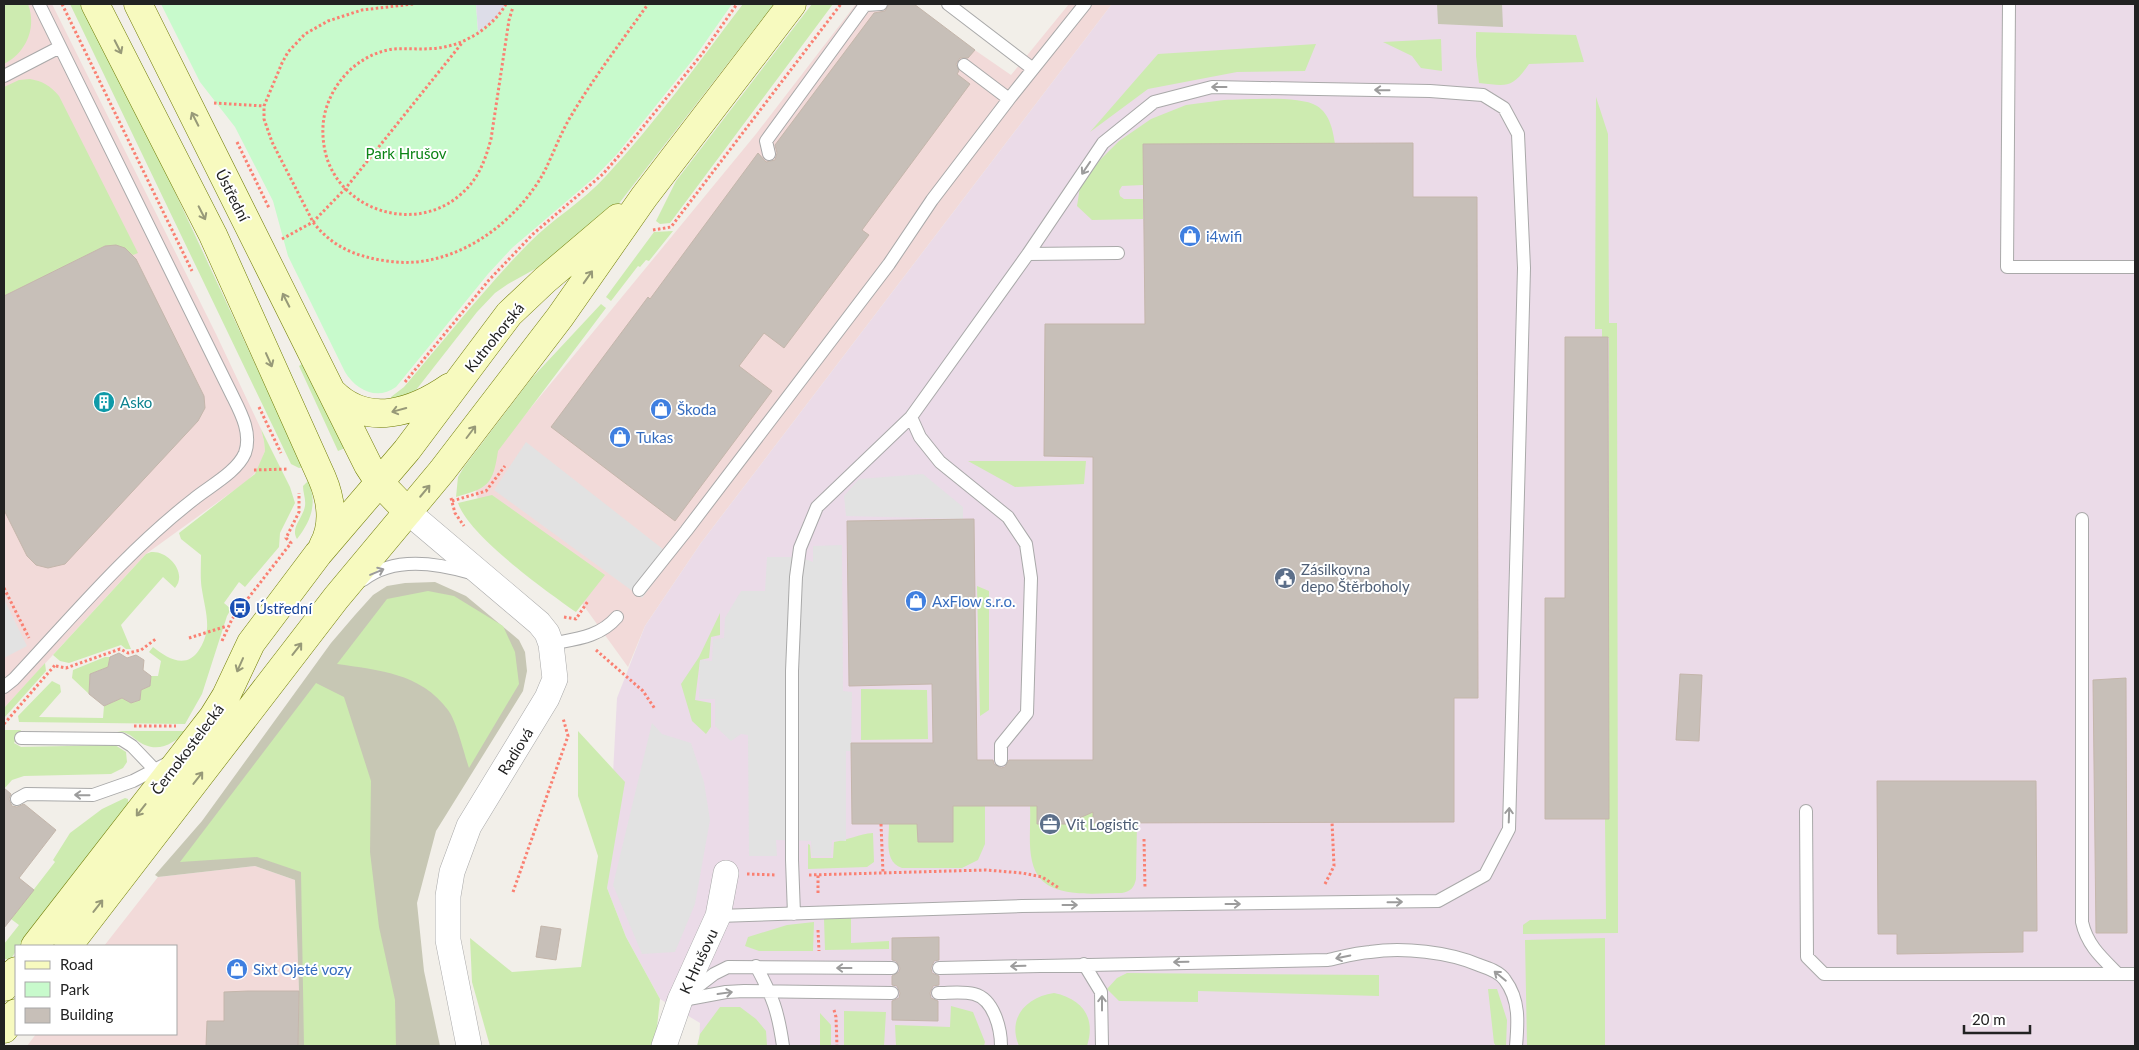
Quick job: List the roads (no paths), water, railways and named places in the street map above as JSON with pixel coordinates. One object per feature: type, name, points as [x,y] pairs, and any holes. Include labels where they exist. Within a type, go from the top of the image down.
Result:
[{"type":"main road","points":[[96,4],[213,234],[318,468],[328,494],[330,511],[326,540],[318,554]]},
{"type":"main road","name":"Ústřední","points":[[138,4],[368,465],[372,490]]},
{"type":"main road","name":"Kutnohorská","points":[[408,512],[442,471],[560,317],[644,197],[792,4]]},
{"type":"main road","name":"Kutnohorská","points":[[372,490],[407,450],[509,314],[573,255],[644,197]]},
{"type":"main road","points":[[331,391],[351,408],[363,412],[385,413],[424,402],[458,382]]},
{"type":"main road","points":[[318,468],[340,486],[372,490],[408,512]]},
{"type":"main road","name":"Černokostelecká","points":[[36,945],[183,737],[220,707],[250,643],[318,554],[372,490]]},
{"type":"main road","name":"Černokostelecká","points":[[69,945],[336,598],[408,512]]},
{"type":"main road","points":[[4,987],[15,972]]},
{"type":"main road","points":[[4,1029],[15,1014]]},
{"type":"street","name":"Radiová","points":[[408,512],[539,623],[547,633],[551,644],[554,679],[547,698],[468,826],[452,872],[446,918],[448,940],[469,1046]]},
{"type":"street","name":"K Hrušovu","points":[[664,1046],[680,1000],[718,916],[726,873]]},
{"type":"lane","points":[[4,687],[135,549],[236,466],[244,454],[247,440],[245,425],[240,412],[39,4]]},
{"type":"lane","points":[[769,154],[766,141],[865,5],[881,4]]},
{"type":"lane","points":[[948,4],[1033,68]]},
{"type":"lane","points":[[638,590],[692,524],[878,279],[932,200],[1033,68],[1085,4]]},
{"type":"lane","points":[[2009,4],[2008,267],[2135,267]]},
{"type":"lane","points":[[4,76],[60,47]]},
{"type":"lane","points":[[964,65],[1009,99]]},
{"type":"lane","points":[[718,916],[794,914],[1022,906],[1438,901],[1485,875],[1509,829],[1524,268],[1518,134],[1504,108],[1483,95],[1430,91],[1212,87],[1154,102],[1103,143],[1028,254],[910,417],[818,507],[800,548],[796,577],[792,671],[792,860],[794,914]]},
{"type":"lane","points":[[1028,254],[1118,253]]},
{"type":"lane","points":[[910,417],[920,437],[940,462],[1008,517],[1026,544],[1031,578],[1027,713],[1001,745],[1001,760]]},
{"type":"lane","points":[[2082,520],[2082,922],[2085,935],[2091,947],[2118,974]]},
{"type":"lane","points":[[336,598],[367,576],[400,565],[439,565],[485,577]]},
{"type":"lane","points":[[551,644],[582,638],[605,629],[617,617]]},
{"type":"lane","points":[[17,799],[26,794],[94,795],[133,781],[156,771],[183,737]]},
{"type":"lane","points":[[21,738],[120,739],[132,746],[156,771]]},
{"type":"lane","points":[[1806,811],[1807,957],[1824,974],[2135,974]]},
{"type":"lane","points":[[939,968],[1328,960],[1371,951],[1417,951],[1468,959],[1490,968],[1504,978],[1515,998],[1518,1019],[1516,1046]]},
{"type":"lane","points":[[1084,964],[1102,992],[1102,1046]]},
{"type":"lane","points":[[756,966],[770,991],[778,1012],[783,1046]]},
{"type":"lane","points":[[680,1000],[714,974],[728,967],[892,968]]},
{"type":"lane","points":[[680,1000],[726,992],[892,993]]},
{"type":"lane","points":[[938,993],[975,994],[990,1004],[1000,1030],[1001,1046]]},
{"type":"place","name":"i4wifi","points":[[1190,236]]},
{"type":"place","name":"Asko","points":[[104,402]]},
{"type":"place","name":"Škoda","points":[[661,409]]},
{"type":"place","name":"Tukas","points":[[620,437]]},
{"type":"place","name":"Zásilkovna depo Štěrboholy","points":[[1285,578]]},
{"type":"place","name":"AxFlow s.r.o.","points":[[916,601]]},
{"type":"place","name":"Ústřední","points":[[240,608]]},
{"type":"place","name":"Vit Logistic","points":[[1050,824]]},
{"type":"place","name":"Sixt Ojeté vozy","points":[[237,969]]},
{"type":"park label","name":"Park Hrušov","points":[[406,153]]}]
